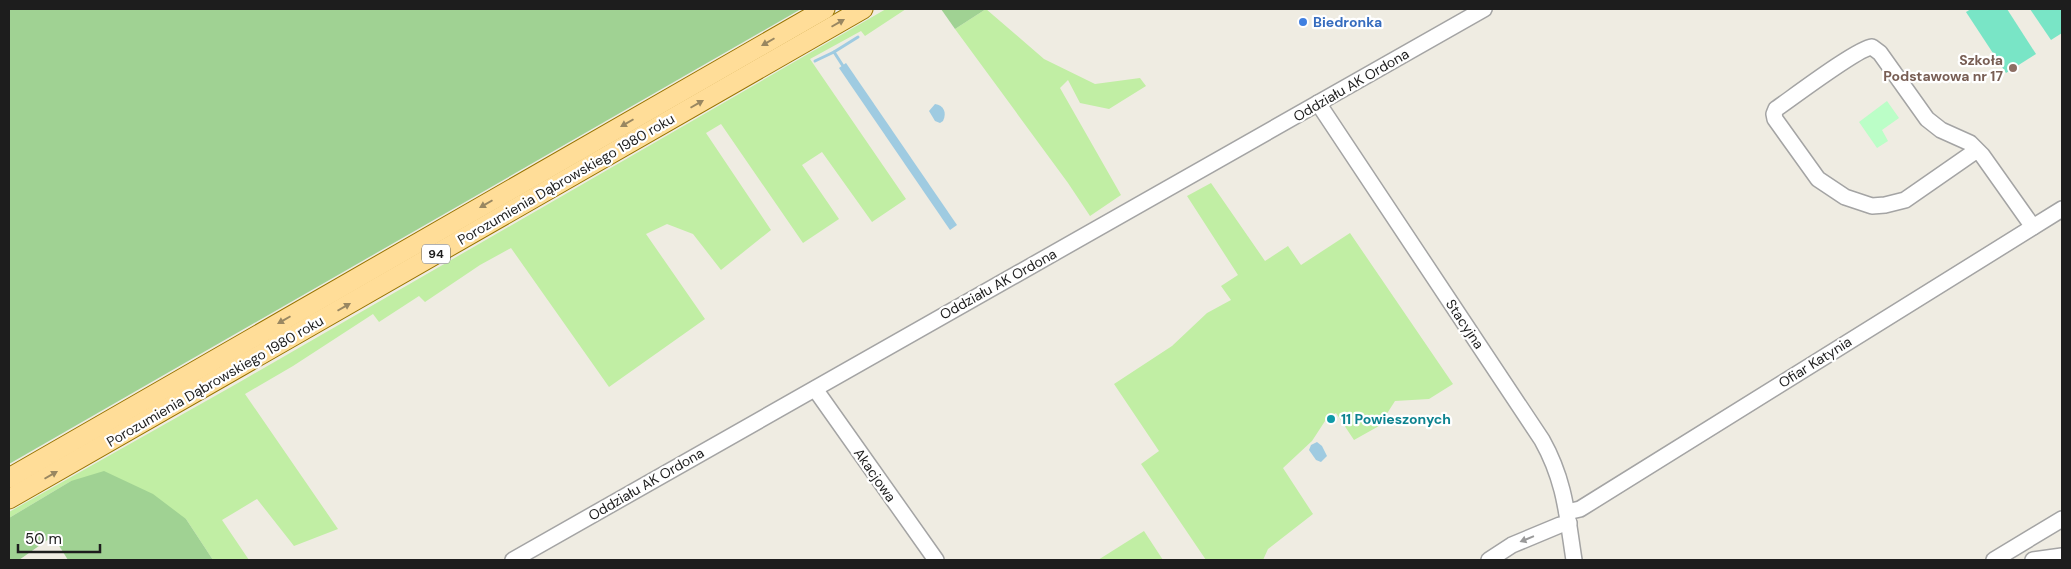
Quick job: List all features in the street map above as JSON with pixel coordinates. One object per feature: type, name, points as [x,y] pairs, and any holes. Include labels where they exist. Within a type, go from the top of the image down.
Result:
[{"type":"main road","name":"Porozumienia Dąbrowskiego 1980 roku","points":[[9,478],[825,9]]},
{"type":"main road","name":"Porozumienia Dąbrowskiego 1980 roku","points":[[9,499],[863,9]]},
{"type":"street","name":"Oddziału AK Ordona","points":[[513,560],[1484,9]]},
{"type":"street","points":[[1977,150],[1905,200],[1885,205],[1869,205],[1845,197],[1818,179],[1774,114],[1776,109],[1864,49],[1872,47],[1880,53],[1926,119],[1941,130],[1970,142],[1977,150],[2033,228]]},
{"type":"street","name":"Stacyjna","points":[[1318,103],[1542,440],[1558,472],[1568,518],[1574,560]]},
{"type":"street","name":"Ofiar Katynia","points":[[1488,560],[1512,545],[1557,526],[1580,509],[2062,209]]},
{"type":"street","name":"Akacjowa","points":[[815,389],[936,560]]},
{"type":"street","points":[[1994,560],[2062,518]]},
{"type":"street","points":[[2036,535],[2036,545],[2040,559],[2062,556]]},
{"type":"green space","points":[[9,9],[801,9],[9,464]]},
{"type":"green space","points":[[886,9],[906,9],[865,36],[861,31],[810,59],[906,199],[872,222],[822,152],[802,165],[839,219],[803,243],[721,124],[706,133],[771,230],[721,270],[693,234],[667,224],[646,234],[705,319],[609,387],[511,248],[480,265],[425,302],[419,296],[379,322],[373,314],[293,366],[245,394],[338,529],[294,546],[257,499],[222,520],[249,560],[213,560],[186,519],[71,481],[9,518],[9,512],[238,383]]},
{"type":"green space","points":[[941,9],[986,9],[955,29]]},
{"type":"green space","points":[[986,9],[1044,59],[1095,84],[1140,78],[1146,86],[1109,109],[1080,103],[1068,80],[1060,88],[1121,195],[1090,216],[955,29]]},
{"type":"green space","points":[[1971,9],[2007,9],[2036,54],[2006,73],[1966,12]]},
{"type":"green space","points":[[2030,9],[2062,9],[2062,33],[2051,40]]},
{"type":"green space","points":[[1887,101],[1899,118],[1882,130],[1888,141],[1877,148],[1859,122]]},
{"type":"green space","points":[[1211,183],[1265,261],[1288,246],[1301,265],[1350,233],[1453,384],[1429,399],[1395,401],[1379,426],[1354,440],[1336,413],[1327,418],[1312,441],[1283,468],[1313,514],[1268,549],[1263,560],[1206,560],[1141,464],[1159,451],[1114,384],[1172,346],[1207,313],[1231,300],[1221,286],[1238,275],[1187,196]]},
{"type":"green space","points":[[104,471],[153,494],[186,519],[213,560],[68,560],[53,536],[19,560],[9,560],[9,518],[71,481]]},
{"type":"green space","points":[[1144,531],[1163,560],[1098,560]]},
{"type":"water","points":[[846,63],[957,225],[950,230],[839,68]]},
{"type":"water","points":[[935,104],[941,106],[945,112],[943,121],[940,123],[935,121],[929,111]]},
{"type":"water","points":[[1317,442],[1322,446],[1327,456],[1321,462],[1316,460],[1309,450],[1311,445]]},
{"type":"waterway","points":[[834,52],[858,37]]},
{"type":"waterway","points":[[815,61],[834,52],[843,66]]},
{"type":"place","name":"Biedronka","points":[[1303,22]]},
{"type":"place","name":"Szkoła Podstawowa nr 17","points":[[2013,68]]},
{"type":"place","name":"11 Powieszonych","points":[[1331,419]]}]
